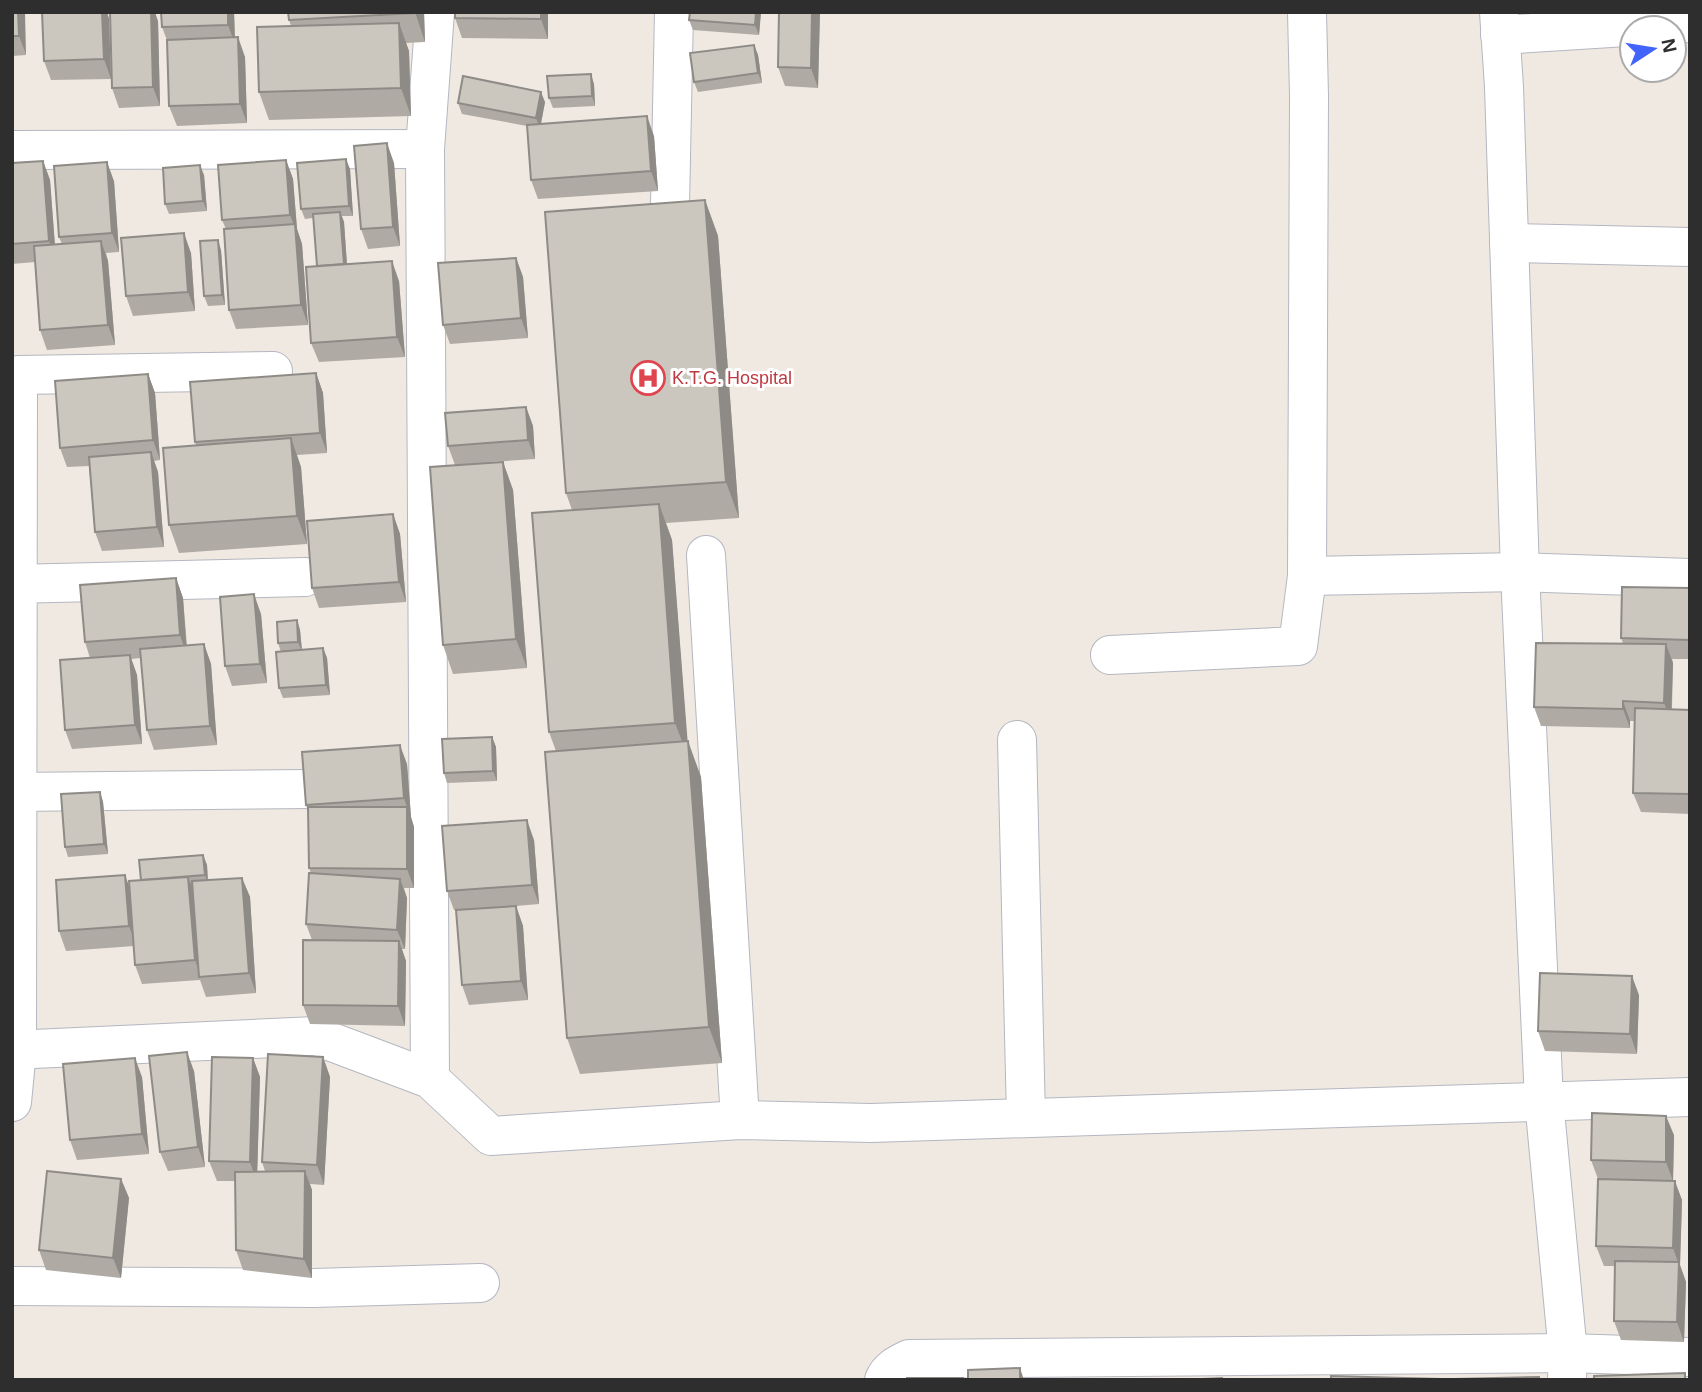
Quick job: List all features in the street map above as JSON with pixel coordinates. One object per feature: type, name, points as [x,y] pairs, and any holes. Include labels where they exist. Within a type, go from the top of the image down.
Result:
[{"type":"street","points":[[430,1079],[424,368],[425,149],[435,12]]},
{"type":"street","points":[[670,206],[674,12]]},
{"type":"street","points":[[1110,655],[1298,646],[1307,576],[1307,12]]},
{"type":"street","points":[[1567,1366],[1544,1101],[1520,572],[1500,24],[1690,23]]},
{"type":"street","points":[[12,150],[425,149]]},
{"type":"street","points":[[1509,243],[1690,247]]},
{"type":"street","points":[[12,1102],[15,1050],[15,375],[273,371]]},
{"type":"street","points":[[706,555],[740,1120]]},
{"type":"street","points":[[1307,576],[1520,572],[1690,578]]},
{"type":"street","points":[[15,583],[305,577]]},
{"type":"street","points":[[1017,740],[1026,1118]]},
{"type":"street","points":[[15,792],[311,789]]},
{"type":"street","points":[[15,1050],[316,1036],[430,1079],[491,1136],[740,1120],[871,1123],[1690,1097]]},
{"type":"street","points":[[12,1286],[314,1288],[480,1283]]},
{"type":"street","points":[[884,1380],[887,1373],[909,1359],[1567,1366],[1690,1357]]},
{"type":"building","points":[[12,12],[18,12],[19,36],[12,36]]},
{"type":"building","points":[[42,12],[102,12],[104,59],[44,61]]},
{"type":"building","points":[[110,12],[151,12],[153,87],[112,88]]},
{"type":"building","points":[[161,12],[228,12],[228,25],[162,27]]},
{"type":"building","points":[[288,12],[415,12],[415,13],[289,20]]},
{"type":"building","points":[[455,12],[541,12],[541,19],[455,18]]},
{"type":"building","points":[[690,12],[756,12],[755,25],[689,20]]},
{"type":"building","points":[[779,12],[812,12],[811,68],[778,67]]},
{"type":"building","points":[[399,23],[401,88],[259,92],[257,27]]},
{"type":"building","points":[[238,37],[240,104],[169,106],[167,40]]},
{"type":"building","points":[[754,45],[758,73],[694,82],[690,53]]},
{"type":"building","points":[[591,74],[592,96],[549,98],[547,76]]},
{"type":"building","points":[[463,76],[541,92],[536,118],[458,103]]},
{"type":"building","points":[[647,116],[651,171],[531,180],[527,125]]},
{"type":"building","points":[[387,143],[393,227],[361,229],[354,146]]},
{"type":"building","points":[[346,159],[349,206],[301,209],[297,163]]},
{"type":"building","points":[[286,160],[290,215],[222,220],[218,165]]},
{"type":"building","points":[[43,161],[49,241],[12,244],[12,163]]},
{"type":"building","points":[[107,162],[112,233],[59,237],[54,166]]},
{"type":"building","points":[[200,165],[203,201],[165,204],[163,168]]},
{"type":"building","points":[[705,200],[726,482],[566,493],[545,212]]},
{"type":"building","points":[[340,212],[344,264],[317,266],[313,214]]},
{"type":"building","points":[[295,224],[301,305],[229,310],[224,229]]},
{"type":"building","points":[[184,233],[188,292],[126,296],[121,238]]},
{"type":"building","points":[[218,240],[222,295],[204,296],[200,241]]},
{"type":"building","points":[[101,241],[108,325],[40,330],[34,246]]},
{"type":"building","points":[[516,258],[521,318],[443,325],[438,263]]},
{"type":"building","points":[[392,261],[397,337],[311,343],[306,267]]},
{"type":"building","points":[[316,373],[320,433],[195,442],[190,382]]},
{"type":"building","points":[[148,374],[153,440],[60,448],[55,381]]},
{"type":"building","points":[[526,407],[528,440],[448,446],[445,413]]},
{"type":"building","points":[[291,438],[297,516],[169,525],[163,448]]},
{"type":"building","points":[[151,452],[157,527],[95,532],[89,457]]},
{"type":"building","points":[[503,462],[516,639],[443,645],[430,467]]},
{"type":"building","points":[[659,504],[675,723],[549,732],[532,513]]},
{"type":"building","points":[[393,514],[399,582],[312,588],[307,521]]},
{"type":"building","points":[[176,578],[180,635],[85,642],[80,585]]},
{"type":"building","points":[[1622,587],[1690,588],[1690,640],[1621,638]]},
{"type":"building","points":[[254,594],[260,664],[225,666],[220,597]]},
{"type":"building","points":[[297,620],[298,642],[278,643],[277,622]]},
{"type":"building","points":[[1536,643],[1666,644],[1664,703],[1623,701],[1623,709],[1534,707]]},
{"type":"building","points":[[204,644],[210,726],[147,730],[140,649]]},
{"type":"building","points":[[323,648],[326,685],[279,688],[276,652]]},
{"type":"building","points":[[130,655],[135,725],[65,730],[60,660]]},
{"type":"building","points":[[1635,708],[1690,710],[1690,794],[1633,793]]},
{"type":"building","points":[[492,737],[493,771],[444,773],[442,739]]},
{"type":"building","points":[[688,741],[709,1027],[567,1038],[545,752]]},
{"type":"building","points":[[400,745],[404,798],[306,805],[302,752]]},
{"type":"building","points":[[100,792],[104,844],[65,847],[61,794]]},
{"type":"building","points":[[308,807],[407,807],[407,869],[309,868]]},
{"type":"building","points":[[527,820],[532,885],[447,891],[442,826]]},
{"type":"building","points":[[203,855],[205,875],[141,880],[139,860]]},
{"type":"building","points":[[309,873],[400,879],[397,930],[306,924]]},
{"type":"building","points":[[125,875],[129,926],[59,931],[56,880]]},
{"type":"building","points":[[188,877],[195,960],[135,965],[129,881]]},
{"type":"building","points":[[242,878],[249,973],[199,977],[192,881]]},
{"type":"building","points":[[516,906],[521,981],[462,985],[456,910]]},
{"type":"building","points":[[303,940],[399,941],[398,1006],[303,1005]]},
{"type":"building","points":[[1540,973],[1632,976],[1630,1034],[1538,1031]]},
{"type":"building","points":[[187,1052],[198,1147],[160,1152],[149,1056]]},
{"type":"building","points":[[268,1054],[323,1057],[317,1165],[262,1162]]},
{"type":"building","points":[[212,1057],[253,1058],[250,1162],[209,1161]]},
{"type":"building","points":[[135,1058],[142,1134],[70,1140],[63,1064]]},
{"type":"building","points":[[1592,1113],[1666,1116],[1666,1162],[1591,1160]]},
{"type":"building","points":[[47,1171],[121,1179],[113,1258],[39,1250]]},
{"type":"building","points":[[305,1171],[304,1259],[236,1250],[235,1172]]},
{"type":"building","points":[[1598,1179],[1675,1181],[1673,1248],[1596,1246]]},
{"type":"building","points":[[1615,1261],[1679,1262],[1677,1322],[1614,1321]]},
{"type":"building","points":[[1020,1368],[1020,1380],[968,1380],[968,1370]]},
{"type":"building","points":[[1685,1373],[1685,1380],[1594,1380],[1594,1376]]},
{"type":"building","points":[[1331,1376],[1441,1379],[1441,1380],[1331,1380]]},
{"type":"building","points":[[1539,1377],[1539,1380],[1454,1380],[1454,1379]]},
{"type":"building","points":[[963,1378],[963,1380],[907,1380]]},
{"type":"building","points":[[1222,1378],[1222,1380],[1182,1380]]},
{"type":"place","name":"K.T.G. Hospital","points":[[648,378]]}]
